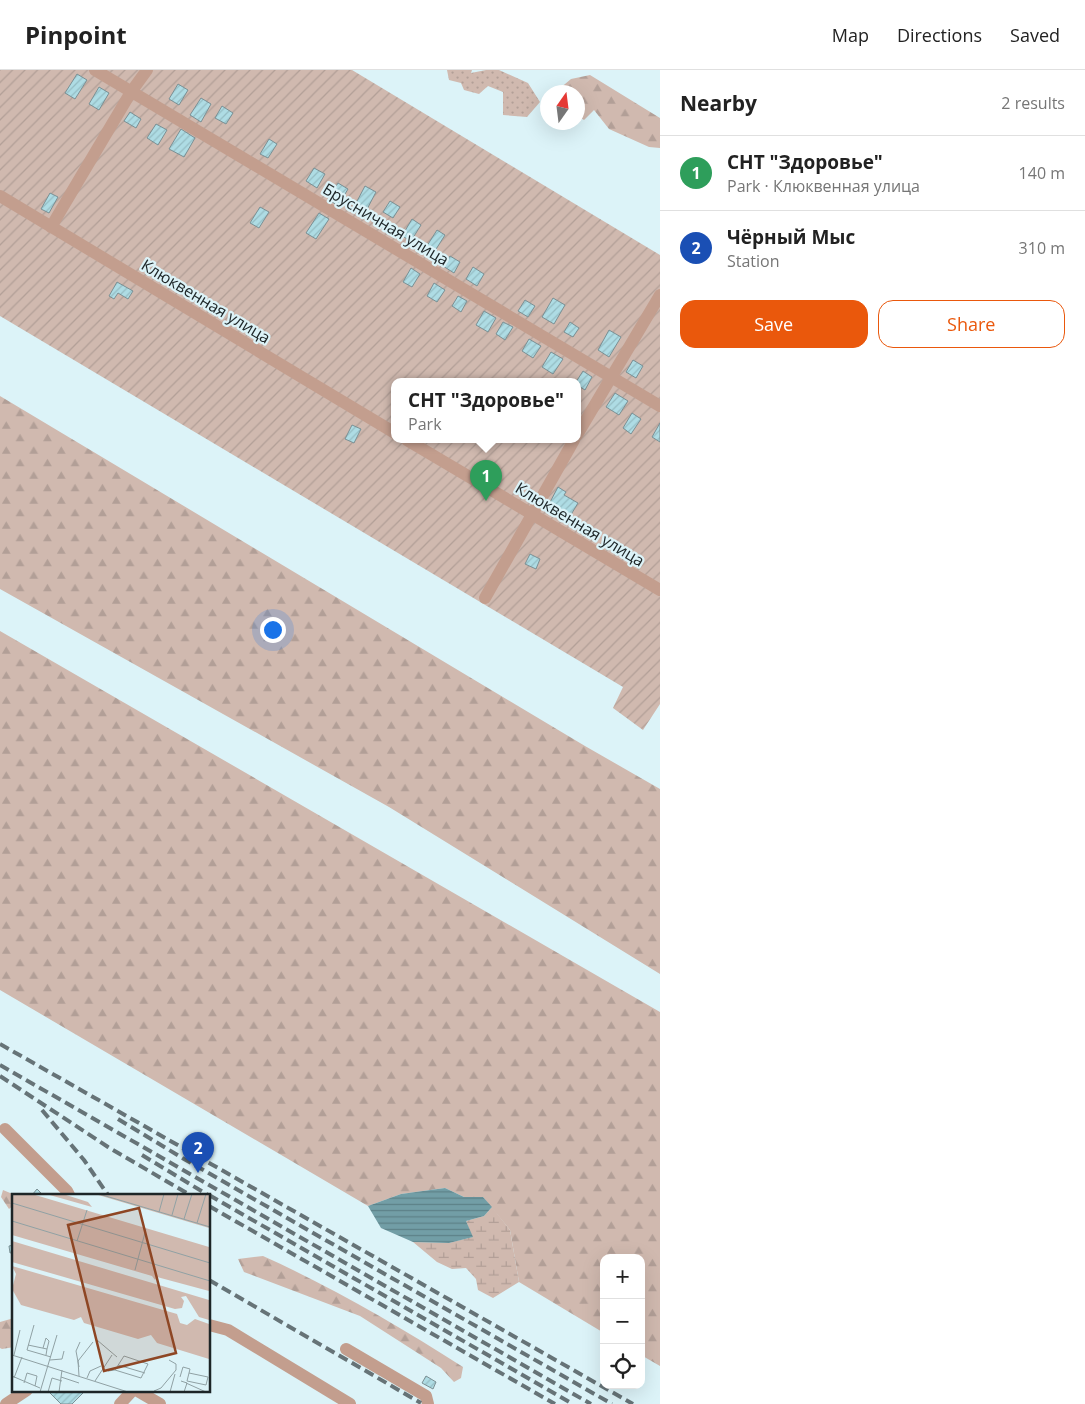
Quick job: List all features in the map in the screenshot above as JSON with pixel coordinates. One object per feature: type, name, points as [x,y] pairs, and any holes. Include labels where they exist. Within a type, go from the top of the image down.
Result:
[{"type":"street","name":"Брусничная улица","points":[[95,70],[660,406]]},
{"type":"street","points":[[50,227],[146,70]]},
{"type":"street","name":"Клюквенная улица","points":[[0,196],[391,431]]},
{"type":"street","points":[[581,428],[660,295]]},
{"type":"street","name":"Клюквенная улица","points":[[412,443],[660,590]]},
{"type":"street","points":[[485,598],[572,443]]},
{"type":"street","points":[[5,1129],[68,1194]]},
{"type":"street","points":[[210,1326],[228,1330],[350,1404]]},
{"type":"street","points":[[346,1349],[426,1396],[428,1404]]},
{"type":"street","points":[[6,1404],[24,1392]]},
{"type":"street","points":[[120,1404],[132,1392]]},
{"type":"street","points":[[138,1392],[160,1404]]},
{"type":"green space","points":[[0,70],[352,70],[660,255],[660,704],[643,730],[613,708],[623,687],[0,316]]},
{"type":"green space","points":[[447,70],[472,70],[471,73],[499,70],[528,83],[540,102],[527,117],[503,115],[503,92],[488,86],[479,94],[464,90],[461,83],[449,80]]},
{"type":"green space","points":[[590,75],[660,118],[660,148],[649,147],[609,129],[594,110],[585,119],[585,85],[564,85],[571,79]]},
{"type":"green space","points":[[0,396],[660,789],[660,974],[389,807],[0,589]]},
{"type":"green space","points":[[0,631],[660,1012],[660,1366],[645,1357],[645,1254],[600,1254],[600,1331],[519,1282],[510,1230],[483,1197],[464,1197],[445,1188],[401,1194],[368,1206],[0,990]]},
{"type":"green space","points":[[3,1190],[13,1194],[12,1207],[9,1209],[1,1197]]},
{"type":"green space","points":[[492,1207],[510,1230],[519,1282],[493,1298],[478,1290],[476,1279],[466,1268],[452,1269],[437,1262],[413,1242],[449,1243],[472,1237],[466,1221],[484,1216]]},
{"type":"green space","points":[[263,1256],[340,1294],[439,1352],[463,1367],[461,1378],[454,1382],[441,1368],[360,1316],[244,1272],[238,1259]]},
{"type":"green space","points":[[12,1319],[12,1347],[0,1348],[0,1322]]},
{"type":"water","points":[[445,1188],[464,1197],[483,1197],[492,1207],[484,1216],[466,1221],[473,1237],[449,1243],[413,1242],[381,1228],[368,1206],[401,1194]]},
{"type":"building","points":[[77,74],[87,80],[75,99],[65,93]]},
{"type":"building","points":[[178,84],[188,90],[179,105],[169,99]]},
{"type":"building","points":[[99,87],[109,93],[99,110],[89,104]]},
{"type":"building","points":[[201,98],[211,104],[201,122],[190,115]]},
{"type":"building","points":[[222,106],[233,113],[226,124],[215,118]]},
{"type":"building","points":[[130,112],[141,119],[136,128],[124,121]]},
{"type":"building","points":[[156,124],[167,130],[158,145],[147,138]]},
{"type":"building","points":[[181,129],[195,138],[184,157],[169,149]]},
{"type":"building","points":[[269,139],[277,144],[268,158],[260,154]]},
{"type":"building","points":[[314,168],[325,174],[317,188],[306,181]]},
{"type":"building","points":[[338,183],[348,189],[338,206],[328,199]]},
{"type":"building","points":[[365,186],[376,192],[365,213],[354,207]]},
{"type":"building","points":[[50,193],[58,197],[49,213],[41,209]]},
{"type":"building","points":[[390,201],[400,207],[393,218],[383,212]]},
{"type":"building","points":[[260,207],[269,212],[259,228],[250,223]]},
{"type":"building","points":[[319,213],[329,219],[316,239],[306,233]]},
{"type":"building","points":[[412,219],[421,225],[411,241],[402,236]]},
{"type":"building","points":[[437,230],[445,235],[433,254],[425,249]]},
{"type":"building","points":[[450,256],[460,262],[454,273],[443,266]]},
{"type":"building","points":[[473,267],[484,274],[477,286],[466,279]]},
{"type":"building","points":[[411,268],[420,274],[412,287],[403,282]]},
{"type":"building","points":[[117,282],[133,291],[128,299],[118,293],[114,299],[109,296]]},
{"type":"building","points":[[434,283],[445,290],[437,302],[427,296]]},
{"type":"building","points":[[458,296],[467,301],[461,312],[452,306]]},
{"type":"building","points":[[553,298],[565,305],[554,324],[542,317]]},
{"type":"building","points":[[525,300],[535,306],[528,317],[518,311]]},
{"type":"building","points":[[484,311],[496,318],[488,332],[476,325]]},
{"type":"building","points":[[503,322],[513,327],[505,340],[496,334]]},
{"type":"building","points":[[570,322],[579,328],[573,337],[564,332]]},
{"type":"building","points":[[609,330],[621,337],[609,357],[598,350]]},
{"type":"building","points":[[529,339],[541,346],[533,358],[522,351]]},
{"type":"building","points":[[551,352],[563,359],[553,374],[542,367]]},
{"type":"building","points":[[633,360],[643,366],[636,378],[626,372]]},
{"type":"building","points":[[583,371],[592,377],[585,390],[581,388],[581,378],[579,378]]},
{"type":"building","points":[[615,393],[628,401],[619,415],[606,407]]},
{"type":"building","points":[[632,413],[641,419],[631,434],[623,428]]},
{"type":"building","points":[[660,423],[660,442],[652,437]]},
{"type":"building","points":[[352,425],[361,429],[354,443],[345,439]]},
{"type":"building","points":[[558,487],[566,492],[564,495],[578,503],[569,518],[548,506]]},
{"type":"building","points":[[530,554],[540,559],[536,569],[525,564]]},
{"type":"building","points":[[37,1189],[42,1194],[33,1194]]},
{"type":"building","points":[[12,1245],[12,1252],[10,1253],[9,1246]]},
{"type":"building","points":[[426,1376],[436,1382],[433,1389],[422,1383]]},
{"type":"building","points":[[49,1392],[84,1392],[72,1404],[61,1404]]},
{"type":"railway","points":[[0,1044],[633,1404]]},
{"type":"railway","points":[[0,1065],[591,1404]]},
{"type":"railway","points":[[0,1076],[108,1147],[188,1194]]},
{"type":"railway","points":[[42,1110],[84,1160],[107,1194]]},
{"type":"railway","points":[[118,1119],[184,1159],[612,1404]]},
{"type":"railway","points":[[142,1155],[206,1194]]},
{"type":"railway","points":[[210,1196],[573,1404]]},
{"type":"railway","points":[[210,1207],[555,1404]]},
{"type":"railway","points":[[210,1281],[421,1403]]},
{"type":"place","name":"СНТ \"Здоровье\"","points":[[486,501]]},
{"type":"place","name":"Чёрный Мыс","points":[[198,1173]]}]
